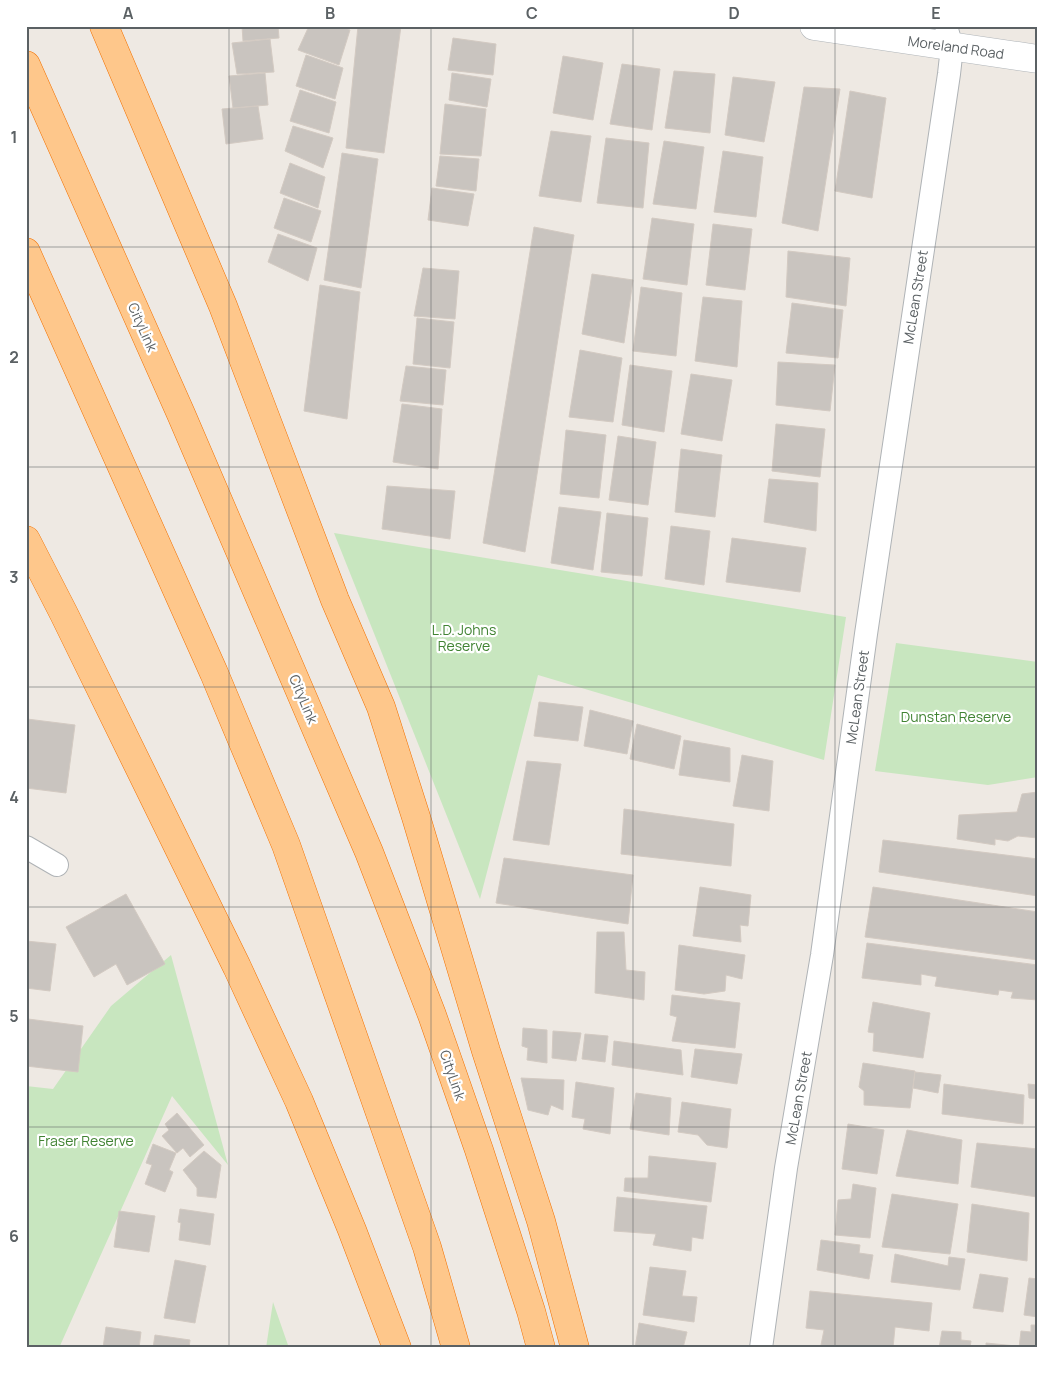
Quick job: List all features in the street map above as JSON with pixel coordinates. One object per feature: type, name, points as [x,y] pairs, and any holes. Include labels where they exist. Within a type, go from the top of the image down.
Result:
[{"type":"highway","points":[[111,34],[223,306],[335,600],[381,707],[419,826],[486,1051],[541,1221],[575,1348]]},
{"type":"highway","name":"CityLink","points":[[26,65],[181,414],[369,852],[479,1150],[531,1311],[541,1348]]},
{"type":"highway","points":[[26,252],[214,673],[286,845],[427,1247],[456,1348]]},
{"type":"highway","points":[[26,540],[237,967],[299,1101],[352,1230],[397,1348]]},
{"type":"main road","name":"Moreland Road","points":[[814,26],[949,36],[1038,59]]},
{"type":"street","name":"McLean Street","points":[[761,1348],[786,1168],[822,955],[866,634],[949,74],[949,36]]},
{"type":"street","points":[[26,847],[57,865]]},
{"type":"green space","name":"L.D. Johns Reserve","points":[[334,533],[846,617],[824,760],[538,675],[480,899]]},
{"type":"green space","name":"Dunstan Reserve","points":[[896,643],[1038,662],[1038,777],[988,785],[875,771]]},
{"type":"green space","name":"Fraser Reserve","points":[[171,955],[228,1165],[172,1096],[59,1348],[26,1348],[26,1086],[53,1089],[111,1006]]},
{"type":"green space","points":[[273,1302],[289,1348],[266,1348]]},
{"type":"building","points":[[242,26],[278,26],[279,38],[243,41]]},
{"type":"building","points":[[309,26],[341,26],[350,30],[339,65],[298,50]]},
{"type":"building","points":[[358,26],[401,26],[384,153],[346,148]]},
{"type":"building","points":[[453,38],[496,44],[493,75],[448,70]]},
{"type":"building","points":[[270,39],[274,72],[237,74],[232,43]]},
{"type":"building","points":[[306,55],[343,68],[335,99],[296,86]]},
{"type":"building","points":[[563,56],[603,63],[593,120],[553,113]]},
{"type":"building","points":[[622,64],[660,69],[652,130],[610,124]]},
{"type":"building","points":[[674,71],[715,74],[710,133],[665,128]]},
{"type":"building","points":[[265,73],[268,105],[233,108],[229,76]]},
{"type":"building","points":[[452,73],[491,79],[487,107],[449,100]]},
{"type":"building","points":[[733,77],[775,82],[764,142],[725,135]]},
{"type":"building","points":[[804,87],[840,89],[818,231],[782,223]]},
{"type":"building","points":[[300,90],[336,102],[329,133],[290,121]]},
{"type":"building","points":[[850,91],[886,98],[872,198],[835,191]]},
{"type":"building","points":[[445,104],[486,109],[481,156],[440,154]]},
{"type":"building","points":[[258,106],[263,139],[226,144],[222,109]]},
{"type":"building","points":[[293,126],[333,138],[323,168],[285,151]]},
{"type":"building","points":[[551,131],[591,136],[581,202],[539,196]]},
{"type":"building","points":[[606,138],[649,143],[643,208],[597,203]]},
{"type":"building","points":[[664,141],[704,147],[696,209],[653,204]]},
{"type":"building","points":[[723,151],[763,157],[756,217],[714,212]]},
{"type":"building","points":[[342,153],[378,159],[361,288],[324,280]]},
{"type":"building","points":[[440,156],[479,159],[476,191],[436,186]]},
{"type":"building","points":[[290,163],[325,177],[318,208],[280,193]]},
{"type":"building","points":[[432,188],[474,194],[468,226],[428,220]]},
{"type":"building","points":[[284,198],[321,211],[311,242],[274,228]]},
{"type":"building","points":[[652,218],[694,224],[687,285],[643,279]]},
{"type":"building","points":[[713,224],[752,229],[745,290],[706,285]]},
{"type":"building","points":[[534,227],[574,235],[525,552],[483,543]]},
{"type":"building","points":[[278,234],[317,248],[308,281],[268,262]]},
{"type":"building","points":[[788,251],[850,258],[846,306],[786,297]]},
{"type":"building","points":[[423,268],[459,271],[455,319],[414,316]]},
{"type":"building","points":[[592,274],[633,280],[624,343],[582,334]]},
{"type":"building","points":[[320,285],[360,292],[347,419],[304,411]]},
{"type":"building","points":[[641,287],[682,293],[676,356],[633,351]]},
{"type":"building","points":[[703,297],[742,301],[737,367],[695,361]]},
{"type":"building","points":[[792,303],[843,310],[838,358],[786,353]]},
{"type":"building","points":[[417,318],[454,322],[450,368],[413,364]]},
{"type":"building","points":[[580,350],[622,358],[613,422],[569,417]]},
{"type":"building","points":[[778,362],[835,365],[830,411],[776,405]]},
{"type":"building","points":[[630,365],[672,371],[664,432],[622,425]]},
{"type":"building","points":[[406,366],[446,370],[443,405],[400,401]]},
{"type":"building","points":[[691,374],[732,380],[722,441],[681,434]]},
{"type":"building","points":[[402,404],[442,409],[438,469],[393,462]]},
{"type":"building","points":[[776,424],[825,429],[820,477],[772,471]]},
{"type":"building","points":[[566,430],[606,435],[599,498],[560,494]]},
{"type":"building","points":[[618,436],[656,442],[648,505],[609,500]]},
{"type":"building","points":[[681,449],[722,455],[715,517],[675,512]]},
{"type":"building","points":[[769,479],[818,483],[816,531],[764,522]]},
{"type":"building","points":[[387,486],[455,491],[450,539],[382,529]]},
{"type":"building","points":[[559,507],[601,512],[593,570],[551,563]]},
{"type":"building","points":[[607,513],[648,518],[642,576],[601,572]]},
{"type":"building","points":[[671,526],[710,531],[704,585],[665,579]]},
{"type":"building","points":[[732,538],[806,548],[800,592],[726,582]]},
{"type":"building","points":[[539,702],[583,707],[578,741],[534,736]]},
{"type":"building","points":[[590,710],[633,721],[627,754],[584,746]]},
{"type":"building","points":[[27,719],[75,725],[66,793],[26,788]]},
{"type":"building","points":[[637,724],[681,736],[674,769],[630,759]]},
{"type":"building","points":[[684,740],[730,748],[730,782],[679,775]]},
{"type":"building","points":[[742,755],[773,761],[769,811],[733,806]]},
{"type":"building","points":[[527,761],[561,764],[549,845],[513,840]]},
{"type":"building","points":[[1038,792],[1038,838],[1018,836],[1008,841],[995,839],[995,845],[957,839],[959,815],[1017,812],[1022,794]]},
{"type":"building","points":[[624,809],[734,824],[731,866],[621,854]]},
{"type":"building","points":[[883,840],[1038,859],[1038,896],[879,872]]},
{"type":"building","points":[[504,858],[633,875],[628,924],[496,903]]},
{"type":"building","points":[[700,887],[751,895],[748,926],[740,925],[741,942],[693,936]]},
{"type":"building","points":[[873,887],[1038,912],[1038,960],[865,937]]},
{"type":"building","points":[[126,894],[165,964],[127,985],[116,964],[94,977],[66,927]]},
{"type":"building","points":[[597,932],[624,932],[626,970],[645,972],[644,1000],[595,993]]},
{"type":"building","points":[[26,941],[56,944],[50,991],[26,988]]},
{"type":"building","points":[[867,943],[1038,965],[1038,1000],[1011,998],[1013,992],[999,990],[998,995],[935,986],[937,977],[921,974],[921,985],[862,978]]},
{"type":"building","points":[[679,945],[745,955],[742,979],[726,975],[725,991],[704,994],[675,990]]},
{"type":"building","points":[[672,995],[740,1003],[735,1048],[672,1041],[677,1017],[670,1015]]},
{"type":"building","points":[[873,1002],[930,1013],[923,1058],[873,1051],[874,1033],[868,1032]]},
{"type":"building","points":[[28,1019],[83,1026],[78,1072],[26,1066]]},
{"type":"building","points":[[523,1028],[547,1030],[547,1063],[527,1060],[528,1048],[522,1046]]},
{"type":"building","points":[[553,1031],[581,1033],[576,1061],[552,1058]]},
{"type":"building","points":[[585,1034],[608,1036],[605,1062],[582,1059]]},
{"type":"building","points":[[614,1041],[681,1050],[683,1075],[612,1065]]},
{"type":"building","points":[[695,1049],[742,1054],[737,1084],[691,1077]]},
{"type":"building","points":[[863,1063],[915,1071],[910,1108],[864,1105],[864,1091],[859,1087]]},
{"type":"building","points":[[915,1072],[941,1075],[938,1093],[913,1088]]},
{"type":"building","points":[[521,1078],[564,1080],[563,1110],[551,1105],[548,1115],[528,1110]]},
{"type":"building","points":[[576,1082],[614,1088],[610,1134],[583,1129],[585,1119],[572,1117]]},
{"type":"building","points":[[944,1084],[1024,1095],[1023,1124],[942,1114]]},
{"type":"building","points":[[1028,1084],[1038,1085],[1038,1099],[1029,1098]]},
{"type":"building","points":[[636,1093],[671,1098],[669,1135],[630,1129]]},
{"type":"building","points":[[682,1102],[731,1109],[727,1148],[707,1145],[698,1135],[678,1132]]},
{"type":"building","points":[[177,1113],[204,1145],[190,1157],[183,1148],[177,1153],[162,1136],[169,1130],[165,1124]]},
{"type":"building","points":[[848,1124],[884,1130],[877,1174],[842,1169]]},
{"type":"building","points":[[907,1130],[962,1140],[958,1184],[896,1176]]},
{"type":"building","points":[[977,1143],[1038,1149],[1037,1197],[971,1187]]},
{"type":"building","points":[[153,1144],[176,1153],[169,1170],[173,1172],[165,1192],[145,1184],[152,1165],[146,1163]]},
{"type":"building","points":[[204,1151],[221,1165],[216,1198],[197,1196],[197,1188],[183,1170]]},
{"type":"building","points":[[649,1156],[716,1163],[711,1202],[624,1191],[625,1178],[648,1178]]},
{"type":"building","points":[[853,1184],[876,1188],[870,1238],[835,1235],[838,1200],[851,1199]]},
{"type":"building","points":[[892,1194],[958,1204],[950,1254],[882,1247]]},
{"type":"building","points":[[617,1197],[707,1206],[703,1239],[692,1237],[691,1251],[653,1245],[656,1234],[614,1231]]},
{"type":"building","points":[[972,1204],[1029,1213],[1027,1261],[967,1252]]},
{"type":"building","points":[[180,1209],[214,1214],[210,1245],[179,1240],[181,1223],[178,1222]]},
{"type":"building","points":[[119,1211],[155,1216],[149,1252],[114,1247]]},
{"type":"building","points":[[821,1240],[860,1245],[859,1253],[873,1255],[869,1279],[817,1270]]},
{"type":"building","points":[[895,1254],[948,1266],[949,1257],[965,1259],[960,1290],[891,1282]]},
{"type":"building","points":[[175,1260],[206,1266],[195,1323],[164,1318]]},
{"type":"building","points":[[650,1267],[686,1271],[682,1296],[697,1297],[694,1322],[643,1315]]},
{"type":"building","points":[[980,1274],[1008,1278],[1003,1312],[973,1308]]},
{"type":"building","points":[[1029,1278],[1038,1279],[1038,1317],[1024,1315]]},
{"type":"building","points":[[810,1291],[932,1303],[929,1331],[895,1327],[893,1348],[843,1348],[821,1345],[824,1330],[806,1328]]},
{"type":"building","points":[[639,1323],[687,1332],[683,1348],[635,1348]]},
{"type":"building","points":[[1031,1325],[1038,1325],[1038,1348],[1019,1348],[1021,1331],[1031,1332]]},
{"type":"building","points":[[106,1327],[141,1332],[139,1348],[103,1348]]},
{"type":"building","points":[[942,1331],[961,1332],[961,1340],[971,1341],[970,1348],[939,1348]]},
{"type":"building","points":[[155,1335],[190,1340],[189,1348],[153,1348]]},
{"type":"building","points":[[986,1343],[1016,1346],[1016,1348],[986,1348]]}]
